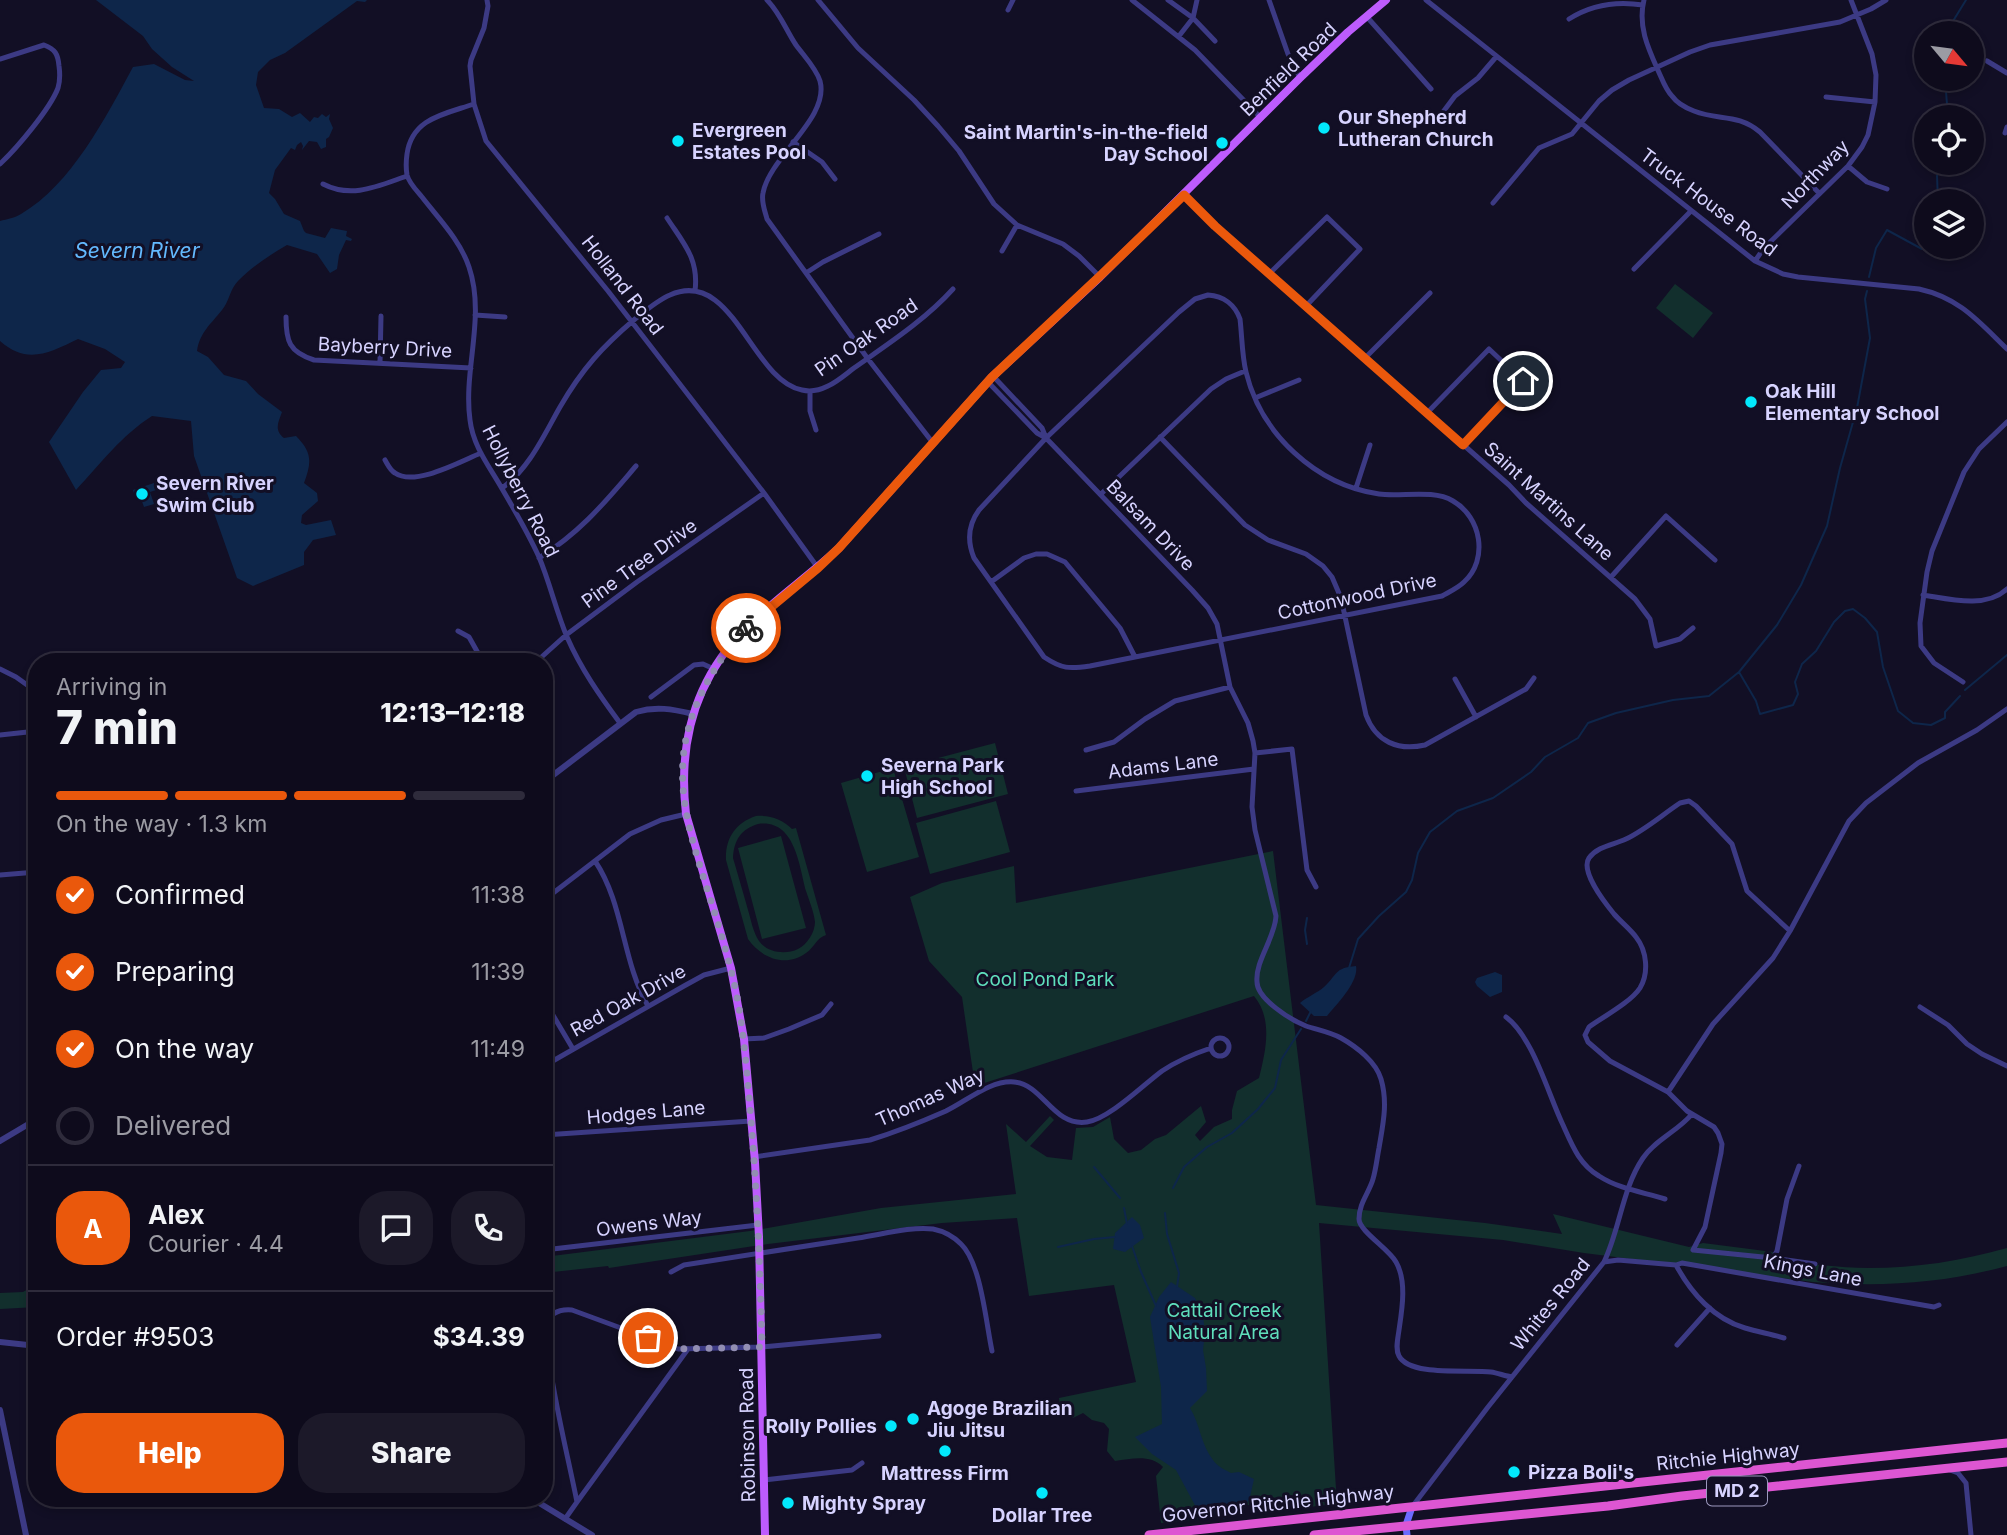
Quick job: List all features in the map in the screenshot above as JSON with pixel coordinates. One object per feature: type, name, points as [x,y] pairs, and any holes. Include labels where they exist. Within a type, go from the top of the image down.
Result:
[{"type":"highway","name":"Ritchie Highway","points":[[1412,1507],[2007,1443]]},
{"type":"highway","points":[[1883,1456],[1885,1475]]},
{"type":"highway","name":"Governor Ritchie Highway","points":[[1314,1535],[1406,1530],[1682,1496],[2007,1462]]},
{"type":"highway","name":"Governor Ritchie Highway","points":[[1149,1535],[1412,1507]]},
{"type":"main road","name":"Benfield Road","points":[[692,714],[714,669],[729,646],[747,627],[839,548],[990,379],[1184,195],[1300,78],[1386,0]]},
{"type":"main road","name":"Robinson Road","points":[[692,714],[683,760],[685,814],[731,968],[744,1039],[758,1225],[765,1535]]},
{"type":"main road","points":[[1406,1530],[1412,1507]]},
{"type":"street","name":"Holland Road","points":[[487,0],[484,28],[471,60],[470,73],[474,104],[486,141],[632,322],[818,568]]},
{"type":"street","points":[[767,0],[775,8],[819,78],[821,89],[819,106],[773,172],[763,192],[767,219],[868,359],[933,443]]},
{"type":"street","points":[[818,0],[858,48],[938,126],[994,204],[1017,225],[1063,244],[1100,276]]},
{"type":"street","points":[[1008,10],[1013,0]]},
{"type":"street","points":[[1132,0],[1179,36],[1261,118]]},
{"type":"street","points":[[1168,0],[1194,18],[1215,41]]},
{"type":"street","points":[[1179,36],[1194,18],[1197,0]]},
{"type":"street","points":[[1269,0],[1288,54],[1300,78]]},
{"type":"street","name":"Truck House Road","points":[[1426,0],[1755,261],[1783,274],[1798,277],[1919,289],[1938,294],[1970,313],[2007,349]]},
{"type":"street","name":"Northway","points":[[1755,261],[1819,193],[1849,166],[1868,135],[1875,102],[1874,65],[1851,0]]},
{"type":"street","points":[[1493,203],[1539,148],[1568,137],[1598,103],[1629,80],[1710,45],[1840,22],[1886,0]]},
{"type":"street","points":[[1569,19],[1589,8],[1626,2],[1643,3],[1644,34],[1665,87],[1675,99],[1691,110],[1750,124],[1819,193]]},
{"type":"street","points":[[1367,17],[1431,89]]},
{"type":"street","points":[[0,59],[44,45],[56,53],[60,68],[59,83],[48,105],[0,164]]},
{"type":"street","points":[[1437,120],[1460,91],[1478,78],[1496,57]]},
{"type":"street","points":[[1987,61],[2007,73]]},
{"type":"street","points":[[1826,97],[1875,102]]},
{"type":"street","points":[[323,184],[337,191],[359,191],[407,176],[410,141],[420,126],[433,118],[474,104]]},
{"type":"street","points":[[793,142],[822,162],[835,179]]},
{"type":"street","points":[[1849,166],[1867,182],[1887,189]]},
{"type":"street","name":"Hollyberry Road","points":[[407,176],[462,250],[473,281],[475,315],[469,417],[471,429],[481,453],[539,558],[566,635],[592,684],[620,723]]},
{"type":"street","name":"Saint Martins Lane","points":[[1184,195],[1215,226],[1635,599],[1652,625],[1656,646],[1680,639],[1693,628]]},
{"type":"street","points":[[1634,269],[1691,211]]},
{"type":"street","points":[[1269,274],[1327,217],[1360,249],[1306,306]]},
{"type":"street","points":[[502,488],[526,465],[582,372],[604,346],[632,322],[671,295],[695,291],[694,263],[667,218]]},
{"type":"street","points":[[1002,251],[1017,225]]},
{"type":"street","points":[[806,273],[879,234]]},
{"type":"street","name":"Pin Oak Road","points":[[695,291],[709,296],[723,307],[783,382],[810,391],[830,386],[868,359],[929,313],[953,289]]},
{"type":"street","points":[[1364,359],[1430,293]]},
{"type":"street","name":"Cottonwood Drive","points":[[1214,295],[1223,299],[1233,305],[1237,312],[1245,372],[1255,398],[1269,422],[1292,452],[1329,479],[1375,494],[1434,494],[1449,499],[1463,509],[1472,519],[1479,540],[1476,564],[1465,582],[1441,596],[1345,616],[1070,669],[1057,666],[1044,657],[974,558],[969,541],[971,524],[979,510],[1046,438],[1179,312],[1202,296],[1214,295]]},
{"type":"street","points":[[475,315],[505,317]]},
{"type":"street","points":[[380,363],[381,316]]},
{"type":"street","name":"Bayberry Drive","points":[[286,317],[288,342],[302,356],[314,360],[471,368]]},
{"type":"street","points":[[1426,414],[1489,349],[1523,381],[1463,445]]},
{"type":"street","points":[[1101,494],[1219,383],[1245,372]]},
{"type":"street","name":"Balsam Drive","points":[[990,379],[1037,433],[1046,438],[1101,494],[1208,608],[1217,624],[1230,687],[1252,734],[1255,753],[1252,807],[1255,830],[1276,916],[1258,972],[1259,991],[1272,1005],[1303,1025],[1345,1041],[1376,1066],[1379,1073],[1384,1096],[1384,1119],[1374,1178],[1361,1203],[1359,1218],[1361,1226],[1385,1247],[1398,1267],[1402,1297],[1398,1354],[1404,1362],[1427,1369],[1490,1372],[1512,1377]]},
{"type":"street","points":[[1255,398],[1299,380]]},
{"type":"street","points":[[810,391],[810,411],[816,430]]},
{"type":"street","points":[[1963,682],[1934,663],[1922,646],[1920,623],[1923,595],[1932,551],[1964,472],[1979,449],[2007,422]]},
{"type":"street","points":[[1160,437],[1245,525],[1268,541],[1306,554],[1323,566],[1332,577],[1345,616],[1366,715],[1379,737],[1396,746],[1419,747],[1526,689],[1534,678]]},
{"type":"street","points":[[1356,488],[1370,445]]},
{"type":"street","points":[[385,460],[398,475],[416,477],[481,453]]},
{"type":"street","points":[[539,558],[573,534],[599,510],[636,466]]},
{"type":"street","name":"Pine Tree Drive","points":[[546,653],[648,574],[764,494]]},
{"type":"street","points":[[1611,577],[1666,516],[1716,560]]},
{"type":"street","points":[[991,582],[1024,558],[1036,554],[1047,554],[1065,562],[1120,628],[1135,657]]},
{"type":"street","points":[[1923,595],[1953,600],[1983,600],[2001,595],[2007,589]]},
{"type":"street","points":[[458,631],[469,637],[478,653]]},
{"type":"street","points":[[651,697],[694,665],[703,664],[714,669]]},
{"type":"street","points":[[0,669],[28,686]]},
{"type":"street","points":[[1455,679],[1476,717]]},
{"type":"street","points":[[1086,750],[1114,742],[1175,701],[1230,687]]},
{"type":"street","points":[[553,775],[636,712],[664,708],[692,714]]},
{"type":"street","points":[[1668,1092],[1713,1024],[1773,958],[1849,821],[1867,803],[1918,763],[1977,730],[2007,709]]},
{"type":"street","points":[[0,735],[28,732]]},
{"type":"street","points":[[1255,753],[1292,749],[1307,870],[1316,887]]},
{"type":"street","name":"Adams Lane","points":[[1076,791],[1254,769]]},
{"type":"street","points":[[1790,931],[1747,891],[1732,844],[1689,802],[1680,803],[1627,839],[1600,848],[1586,863],[1586,871],[1614,913],[1637,937],[1642,946],[1645,965],[1643,981],[1637,992],[1589,1027],[1585,1035],[1588,1042],[1611,1061],[1668,1092],[1687,1111],[1714,1127],[1721,1137],[1722,1144],[1705,1227],[1693,1250],[1815,1264]]},
{"type":"street","points":[[553,893],[614,846],[640,830],[685,814]]},
{"type":"street","points":[[595,861],[608,885],[638,988],[648,1006]]},
{"type":"street","points":[[0,875],[28,873]]},
{"type":"street","name":"Red Oak Drive","points":[[553,1061],[704,975],[731,968]]},
{"type":"street","points":[[744,1039],[760,1039],[789,1029],[822,1015],[831,1004]]},
{"type":"street","points":[[1920,1007],[1948,1025],[1967,1044],[2007,1066]]},
{"type":"street","points":[[553,1015],[573,1049]]},
{"type":"street","points":[[1506,1017],[1520,1030],[1570,1143],[1580,1158],[1600,1177],[1665,1199]]},
{"type":"street","name":"Thomas Way","points":[[754,1157],[870,1140],[946,1111],[1004,1082],[1026,1085],[1064,1118],[1089,1122],[1103,1116],[1173,1064],[1211,1048]]},
{"type":"street","name":"Whites Road","points":[[1412,1507],[1604,1262],[1611,1249],[1634,1174],[1644,1157],[1692,1114]]},
{"type":"street","name":"Hodges Lane","points":[[553,1134],[751,1121]]},
{"type":"street","points":[[0,1141],[28,1124]]},
{"type":"street","points":[[1773,1258],[1777,1251],[1787,1199],[1799,1166]]},
{"type":"street","name":"Owens Way","points":[[553,1249],[758,1225]]},
{"type":"street","points":[[671,1272],[684,1265],[910,1230],[942,1231],[960,1243],[971,1257],[977,1274],[992,1351]]},
{"type":"street","name":"Kings Lane","points":[[1604,1262],[1618,1260],[1679,1264],[1768,1276],[1824,1289],[1939,1306]]},
{"type":"street","points":[[1679,1264],[1690,1289],[1725,1320],[1742,1328],[1784,1338]]},
{"type":"street","points":[[1678,1345],[1710,1308]]},
{"type":"street","points":[[553,1316],[561,1310],[572,1310],[678,1349],[762,1347],[879,1336]]},
{"type":"street","points":[[0,1342],[28,1345]]},
{"type":"street","points":[[565,1519],[688,1349]]},
{"type":"street","points":[[553,1401],[577,1502]]},
{"type":"street","points":[[0,1410],[26,1535]]},
{"type":"street","points":[[764,1480],[852,1470],[862,1463]]},
{"type":"street","points":[[1943,1468],[1958,1474],[1966,1483],[1971,1535]]},
{"type":"street","points":[[546,1507],[592,1535]]},
{"type":"green space","points":[[1675,284],[1713,313],[1693,338],[1656,308]]},
{"type":"green space","points":[[995,743],[1008,794],[917,818],[904,767]]},
{"type":"green space","points":[[893,768],[919,857],[867,872],[841,783]]},
{"type":"green space","points":[[996,801],[1010,852],[930,874],[916,823]]},
{"type":"green space","points":[[756,816],[771,817],[792,829],[796,828],[826,935],[809,951],[790,960],[767,956],[748,939],[726,852],[737,827]],"holes":[[[758,824],[770,824],[788,836],[793,846],[814,914],[814,930],[807,941],[798,949],[788,952],[767,948],[757,937],[733,858],[735,846],[743,832]]]},
{"type":"green space","points":[[781,836],[806,928],[762,939],[738,848]]},
{"type":"green space","points":[[1273,851],[1316,1205],[1562,1234],[1553,1214],[1689,1247],[1703,1243],[1773,1252],[1772,1260],[1844,1267],[1887,1268],[1921,1265],[1973,1257],[2007,1248],[2007,1266],[1958,1277],[1910,1283],[1813,1282],[1503,1240],[1319,1223],[1337,1504],[1261,1512],[1260,1504],[1239,1506],[1240,1515],[1161,1523],[1156,1476],[1163,1467],[1147,1459],[1115,1461],[1107,1451],[1109,1429],[1104,1423],[1092,1420],[1083,1413],[1073,1418],[1061,1414],[1059,1398],[1136,1382],[1114,1285],[1029,1296],[1017,1218],[942,1223],[768,1244],[609,1268],[553,1272],[553,1256],[750,1231],[881,1208],[1016,1194],[1006,1124],[1026,1142],[1050,1116],[1054,1120],[1030,1146],[1047,1157],[1072,1160],[1076,1128],[1093,1127],[1110,1117],[1114,1139],[1128,1153],[1141,1150],[1155,1139],[1166,1135],[1201,1106],[1206,1122],[1195,1135],[1200,1141],[1214,1127],[1232,1119],[1237,1091],[1259,1078],[1266,1046],[1264,1015],[1254,996],[975,1086],[962,997],[929,961],[910,897],[942,883],[1014,866],[1016,903]]},
{"type":"green space","points":[[28,1289],[28,1307],[0,1309],[0,1293],[23,1292]]},
{"type":"water","name":"Severn River","points":[[96,0],[367,0],[357,1],[285,53],[270,60],[258,72],[256,85],[264,108],[279,109],[292,117],[300,113],[310,122],[314,117],[318,118],[322,114],[326,117],[330,114],[333,128],[326,139],[326,147],[321,149],[317,142],[309,141],[302,150],[301,142],[295,150],[291,148],[275,170],[269,193],[284,214],[300,221],[306,233],[325,238],[331,228],[347,231],[346,236],[352,239],[346,240],[339,255],[337,269],[330,273],[317,254],[287,245],[261,262],[235,284],[224,307],[203,333],[198,344],[197,351],[208,357],[224,375],[246,381],[282,412],[279,432],[284,438],[296,436],[305,447],[309,463],[304,483],[317,493],[318,501],[302,515],[301,523],[306,525],[331,520],[336,535],[313,540],[304,552],[304,565],[253,586],[237,578],[194,456],[191,421],[152,416],[121,441],[76,490],[49,442],[101,370],[121,368],[125,362],[105,349],[78,339],[48,352],[29,355],[20,353],[0,341],[0,221],[19,215],[56,186],[99,128],[133,67],[154,64],[185,80],[194,81],[172,67],[152,49],[143,36]]},
{"type":"water","name":"Severn River Swim Club","points":[[154,483],[156,490],[150,492],[154,504],[144,507],[140,496],[135,497],[133,490]]},
{"type":"water","points":[[1356,966],[1351,986],[1327,1016],[1314,1016],[1300,1003],[1324,987],[1340,970]]},
{"type":"water","points":[[1495,972],[1502,975],[1502,992],[1490,997],[1475,982],[1477,978]]},
{"type":"water","points":[[1132,1217],[1140,1225],[1144,1238],[1125,1252],[1113,1249],[1115,1233]]},
{"type":"water","points":[[1171,1282],[1195,1298],[1203,1315],[1207,1391],[1190,1408],[1206,1448],[1215,1462],[1231,1473],[1239,1472],[1254,1479],[1245,1508],[1230,1509],[1209,1516],[1197,1509],[1176,1470],[1152,1454],[1135,1437],[1162,1424],[1161,1387],[1150,1317],[1159,1297]]},
{"type":"waterway","points":[[1953,21],[1966,0]]},
{"type":"waterway","points":[[1946,91],[1947,105]]},
{"type":"waterway","points":[[1937,175],[1938,189]]},
{"type":"waterway","points":[[1869,277],[1876,248],[1887,230],[1914,245]]},
{"type":"waterway","points":[[1349,968],[1358,939],[1406,892],[1412,880],[1418,853],[1430,832],[1457,811],[1493,798],[1531,772],[1545,757],[1578,738],[1588,723],[1616,713],[1673,700],[1709,696],[1739,672],[1777,625],[1801,585],[1827,526],[1857,408],[1870,338],[1865,299],[1867,291]]},
{"type":"waterway","points":[[1739,672],[1756,701],[1760,714],[1793,705],[1798,694],[1795,682],[1802,664],[1816,651],[1834,622],[1845,611],[1853,609],[1877,632],[1883,667],[1898,711],[1913,723],[1931,725],[1945,718],[1945,712],[1960,696]]},
{"type":"waterway","points":[[1965,690],[2007,655]]},
{"type":"waterway","points":[[1307,918],[1307,944]]},
{"type":"waterway","points":[[1306,1021],[1311,1011]]},
{"type":"waterway","points":[[1173,1188],[1184,1167],[1207,1147],[1232,1133],[1258,1109],[1275,1088],[1281,1060],[1301,1029]]},
{"type":"waterway","points":[[1094,1167],[1120,1198]]},
{"type":"waterway","points":[[1124,1208],[1127,1224]]},
{"type":"waterway","points":[[1165,1213],[1167,1234],[1179,1273],[1177,1287]]},
{"type":"waterway","points":[[1058,1247],[1115,1237]]},
{"type":"waterway","points":[[1132,1246],[1156,1306]]},
{"type":"waterway","points":[[1222,1512],[1224,1518]]},
{"type":"way so far","points":[[648,1338],[678,1349],[762,1347],[755,1162],[744,1039],[731,968],[685,814],[682,777],[685,744],[692,714],[714,669],[729,646],[746,628]]},
{"type":"place","name":"Our Shepherd Lutheran Church","points":[[1324,128]]},
{"type":"place","name":"Evergreen Estates Pool","points":[[678,141]]},
{"type":"place","name":"Saint Martin's-in-the-field Day School","points":[[1222,143]]},
{"type":"place","name":"Oak Hill Elementary School","points":[[1751,402]]},
{"type":"place","name":"Severn River Swim Club","points":[[142,494]]},
{"type":"place","name":"Severna Park High School","points":[[867,776]]},
{"type":"place","name":"Agoge Brazilian Jiu Jitsu","points":[[913,1419]]},
{"type":"place","name":"Rolly Pollies","points":[[891,1426]]},
{"type":"place","name":"Mattress Firm","points":[[945,1451]]},
{"type":"place","name":"Pizza Boli's","points":[[1514,1472]]},
{"type":"place","name":"Dollar Tree","points":[[1042,1493]]},
{"type":"place","name":"Mighty Spray","points":[[788,1503]]},
{"type":"route","points":[[746,628],[839,548],[992,377],[1184,195],[1215,226],[1463,445],[1523,381]]},
{"type":"park label","name":"Cool Pond Park","points":[[1045,979]]},
{"type":"park label","name":"Cattail Creek Natural Area","points":[[1224,1321]]}]
